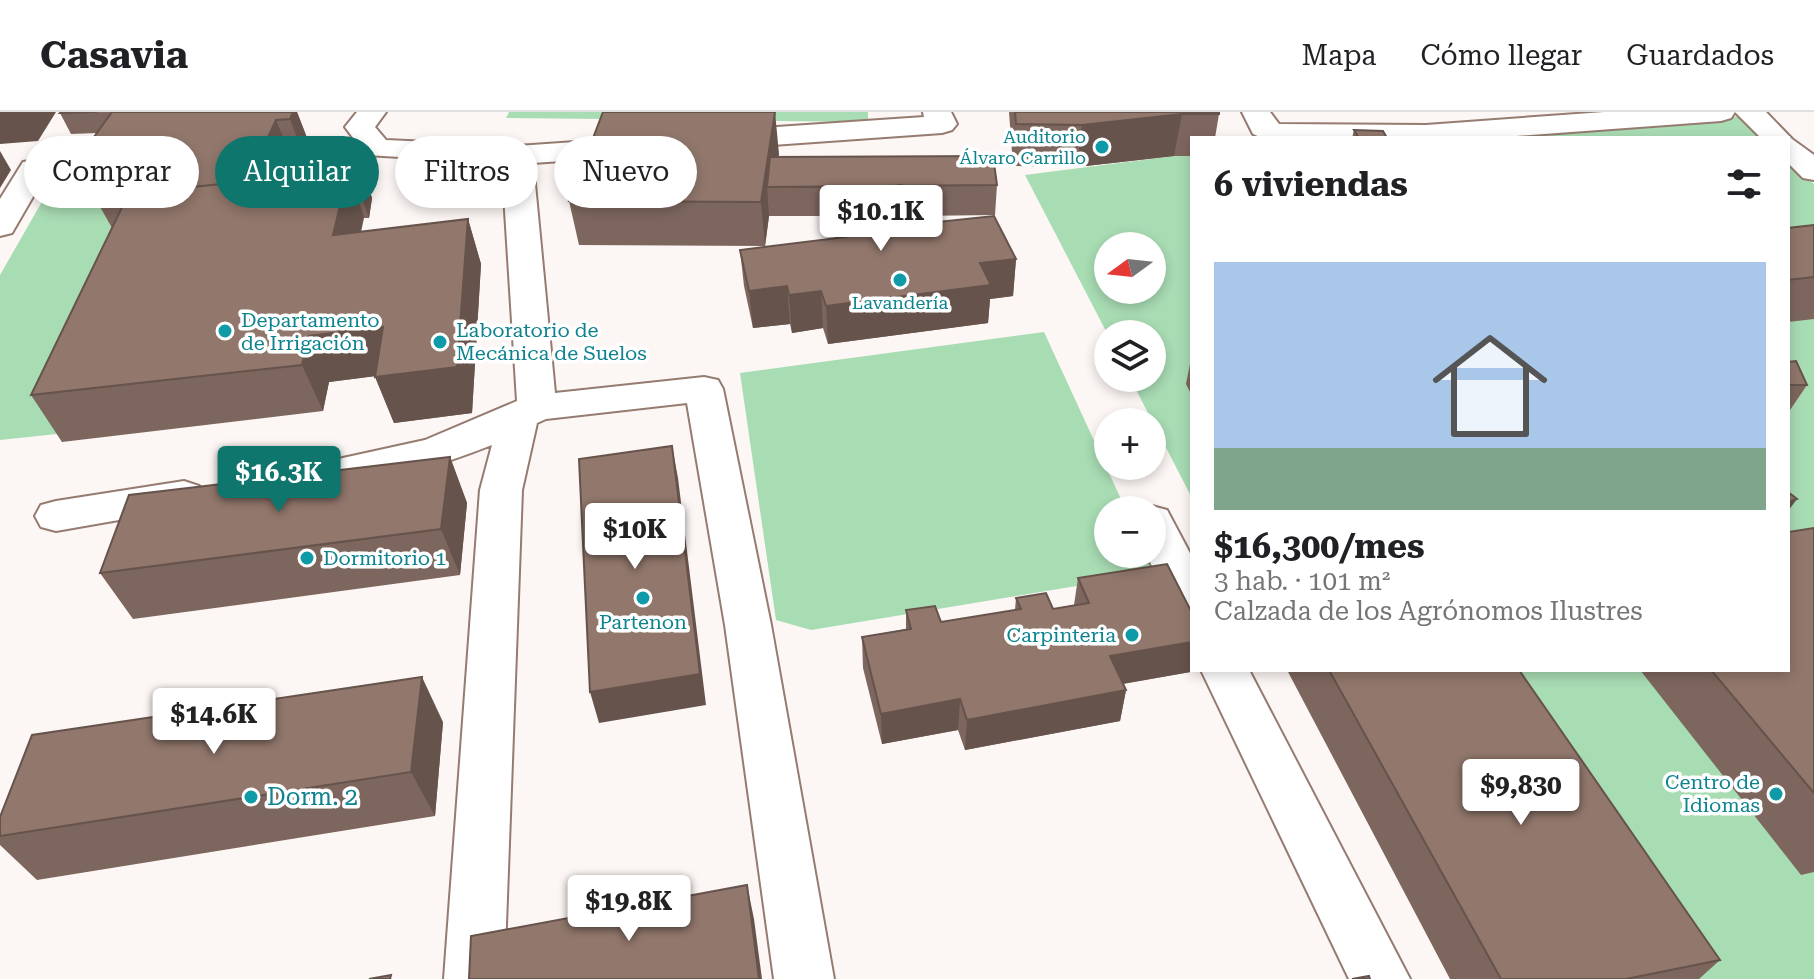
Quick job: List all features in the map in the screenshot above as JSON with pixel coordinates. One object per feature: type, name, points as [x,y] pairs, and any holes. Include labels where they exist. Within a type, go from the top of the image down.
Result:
[{"type":"street","points":[[372,112],[360,127],[377,149],[395,150]]},
{"type":"street","points":[[538,153],[942,124],[937,112]]},
{"type":"street","points":[[1256,112],[1263,128],[1275,133],[1426,134],[1565,118],[1721,112]]},
{"type":"street","points":[[1749,112],[1776,136]]},
{"type":"street","points":[[1790,149],[1814,171]]},
{"type":"street","points":[[0,226],[24,186]]},
{"type":"street","points":[[474,979],[501,490],[528,412],[519,208]]},
{"type":"street","points":[[299,478],[406,461],[528,412],[704,389],[748,625],[804,979]]},
{"type":"street","points":[[56,516],[223,490]]},
{"type":"street","points":[[1166,549],[1190,599]]},
{"type":"street","points":[[1226,672],[1380,979]]},
{"type":"green space","points":[[509,112],[868,112],[868,122],[506,118]]},
{"type":"green space","points":[[1745,116],[1765,136],[1496,136]]},
{"type":"green space","points":[[1190,156],[1190,494],[1166,448],[1166,408],[1146,408],[1137,392],[1166,392],[1166,320],[1100,320],[1025,175]]},
{"type":"green space","points":[[1790,161],[1814,184],[1814,979],[1669,979],[1466,672],[1790,672]]},
{"type":"green space","points":[[38,208],[138,208],[66,433],[0,440],[0,275]]},
{"type":"green space","points":[[1044,332],[1094,441],[1094,480],[1112,480],[1120,496],[1094,496],[1094,568],[1153,568],[1155,573],[811,630],[776,620],[740,373]]},
{"type":"building","points":[[112,112],[293,112],[290,119],[276,120],[268,136],[215,136],[215,185],[199,186],[199,136],[95,136]]},
{"type":"building","points":[[603,112],[775,112],[761,202],[697,202],[697,136],[594,136]]},
{"type":"building","points":[[1015,112],[1219,114],[1182,114],[1082,125],[1016,124]]},
{"type":"building","points":[[1354,130],[1383,131],[1386,136],[1358,136]]},
{"type":"building","points":[[993,156],[997,185],[767,187],[770,157]]},
{"type":"building","points":[[215,185],[215,208],[339,208],[333,235],[468,219],[457,367],[375,377],[383,327],[309,336],[302,365],[31,395],[122,208],[199,208],[199,186]]},
{"type":"building","points":[[902,185],[919,224],[994,216],[1016,259],[980,263],[991,285],[826,306],[821,291],[789,295],[787,286],[749,291],[740,250],[846,237],[830,193]]},
{"type":"building","points":[[1814,225],[1814,277],[1790,280],[1790,228]]},
{"type":"building","points":[[1796,361],[1807,385],[1790,385],[1790,362]]},
{"type":"building","name":"Partenon","points":[[672,446],[700,674],[590,692],[579,459]]},
{"type":"building","points":[[450,457],[441,529],[100,573],[129,495]]},
{"type":"building","points":[[1814,528],[1814,793],[1713,672],[1790,672],[1790,532]]},
{"type":"building","points":[[1167,564],[1190,609],[1190,642],[1110,656],[1126,690],[967,720],[960,699],[881,714],[862,637],[911,629],[906,610],[935,606],[941,622],[1021,609],[1016,598],[1046,593],[1053,609],[1089,603],[1078,578],[1142,568],[1166,568]]},
{"type":"building","points":[[1330,672],[1520,672],[1720,960],[1626,979],[1501,979]]},
{"type":"building","points":[[422,677],[411,772],[0,836],[0,817],[32,735]]},
{"type":"building","points":[[747,885],[759,979],[469,979],[471,936]]},
{"type":"building","points":[[391,975],[390,979],[369,979]]},
{"type":"place","name":"Auditorio Álvaro Carrillo","points":[[1102,147]]},
{"type":"place","name":"Lavandería","points":[[900,280]]},
{"type":"place","name":"Departamento de Irrigación","points":[[225,331]]},
{"type":"place","name":"Laboratorio de Mecánica de Suelos","points":[[440,342]]},
{"type":"place","name":"Dormitorio 1","points":[[307,558]]},
{"type":"place","name":"Partenon","points":[[643,598]]},
{"type":"place","name":"Carpinteria","points":[[1132,635]]},
{"type":"place","name":"Centro de Idiomas","points":[[1776,794]]},
{"type":"place","name":"Dorm. 2","points":[[251,797]]}]
